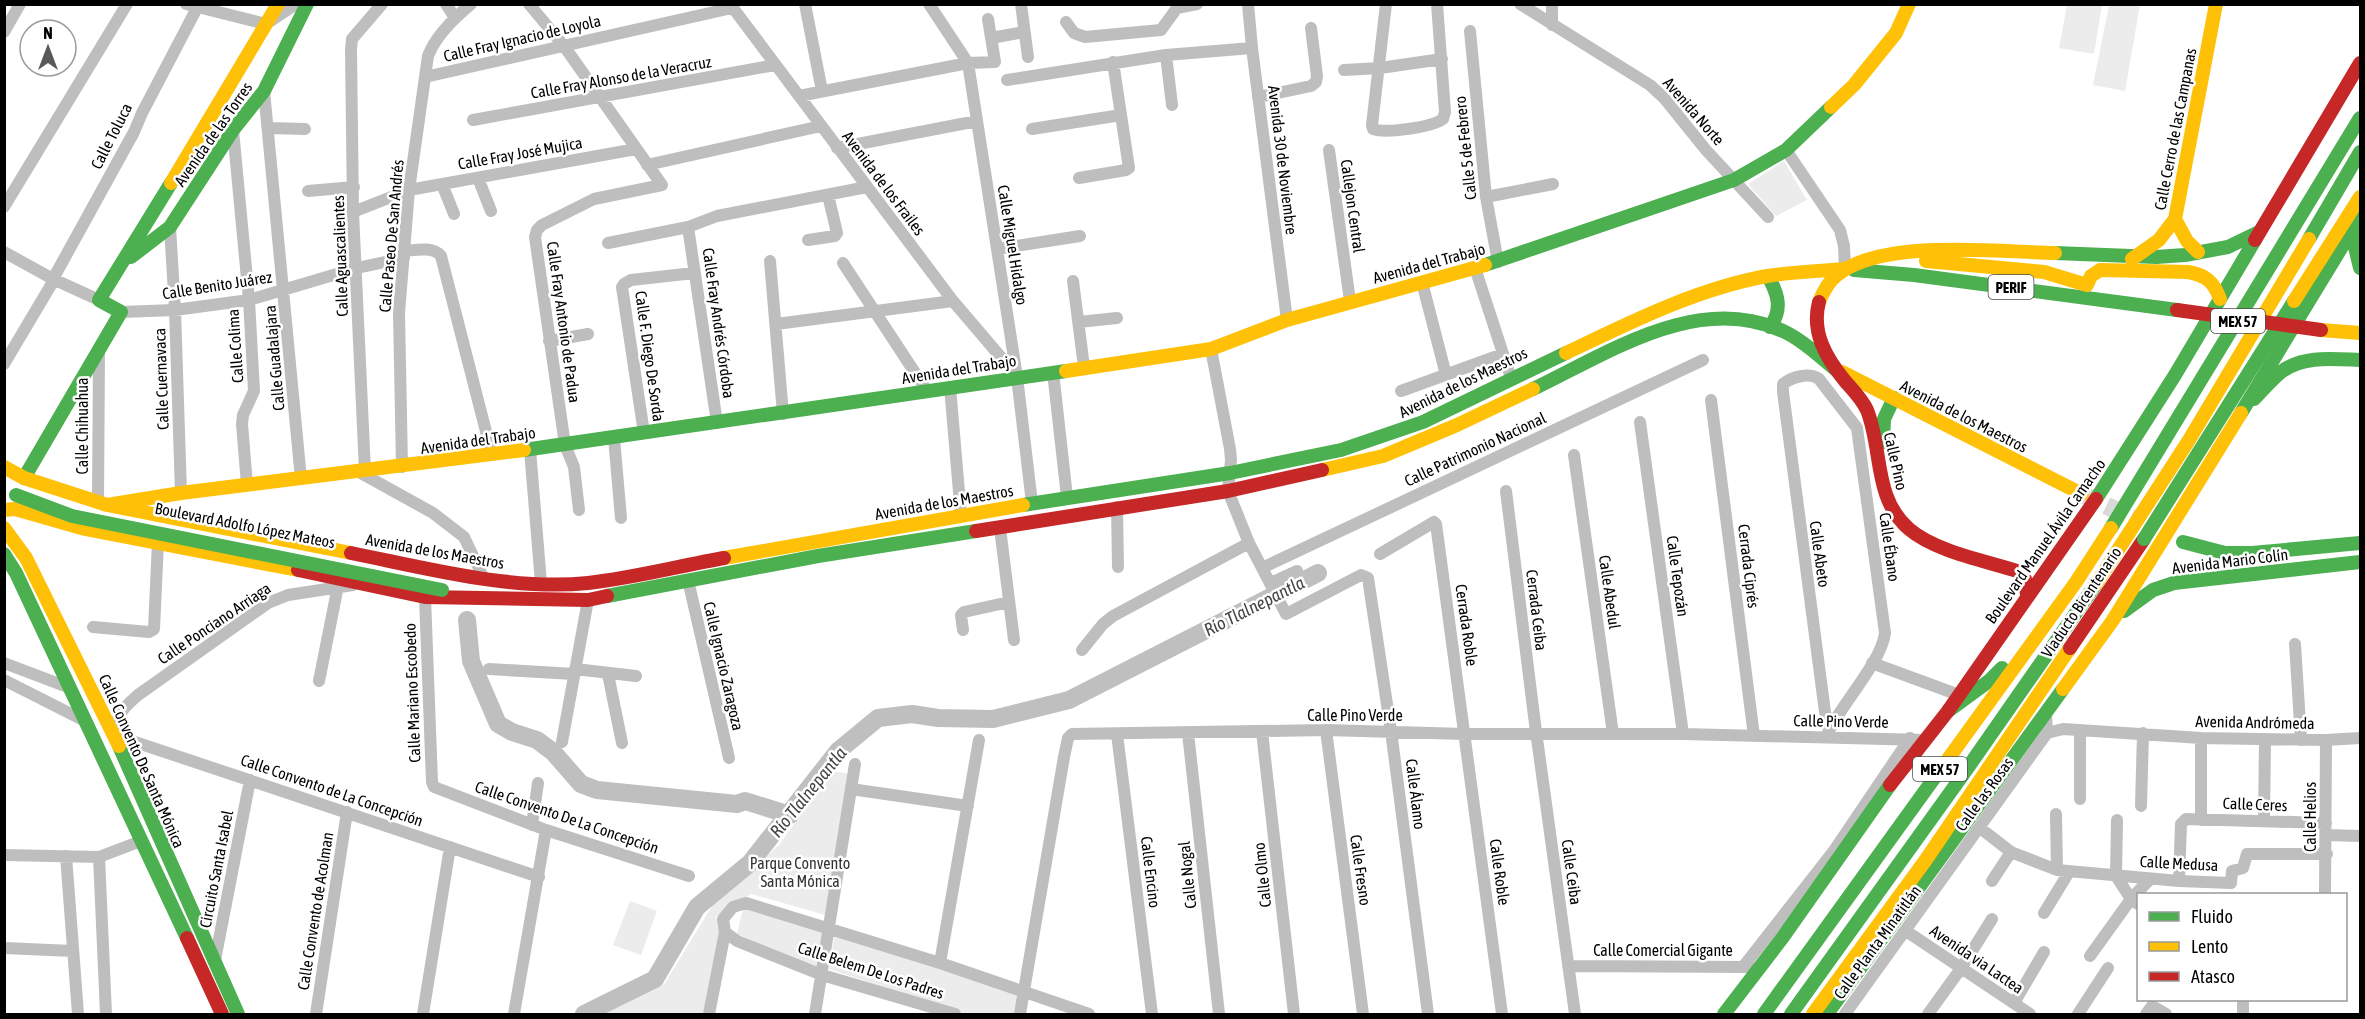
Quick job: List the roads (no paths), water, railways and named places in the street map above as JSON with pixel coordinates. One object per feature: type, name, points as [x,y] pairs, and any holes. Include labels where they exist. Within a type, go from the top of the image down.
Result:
[{"type":"main road","name":"Avenida de las Torres","points":[[99,300],[123,264],[278,4]]},
{"type":"main road","name":"Avenida de las Torres","points":[[123,264],[170,227],[232,130],[264,91],[307,4]]},
{"type":"main road","name":"Avenida del Trabajo","points":[[99,503],[530,450],[1211,349],[1287,320],[1498,262],[1734,180],[1786,150],[1854,85],[1896,33],[1909,4]]},
{"type":"main road","name":"Calle Cerro de las Campanas","points":[[2087,285],[2095,272],[2116,269],[2159,240],[2175,219],[2216,4]]},
{"type":"main road","name":"Boulevard Manuel Ávila Camacho","points":[[1724,1014],[1783,937],[1917,739],[1948,711],[2090,508],[2169,385],[2361,63]]},
{"type":"main road","name":"MEX 57","points":[[1764,1014],[2076,582],[2115,523],[2361,118]]},
{"type":"main road","name":"MEX 57","points":[[1791,1014],[2062,633],[2131,532],[2361,152]]},
{"type":"main road","name":"Viaducto Bicentenario","points":[[1813,1014],[1924,861],[2144,538],[2361,197]]},
{"type":"main road","points":[[2175,219],[2187,241],[2198,252]]},
{"type":"main road","points":[[2359,220],[2355,247],[2361,268]]},
{"type":"main road","points":[[1827,1014],[2113,620],[2359,220]]},
{"type":"main road","name":"Avenida de los Maestros","points":[[1845,269],[1876,258],[1927,249],[2134,258],[2228,247],[2259,232]]},
{"type":"main road","points":[[2063,255],[2098,299]]},
{"type":"main road","points":[[1876,258],[2044,272],[2087,285]]},
{"type":"main road","points":[[1835,369],[1819,339],[1815,318],[1822,295],[1828,285],[1845,269]]},
{"type":"main road","name":"Avenida de los Maestros","points":[[24,478],[99,503],[484,579],[587,583],[961,515],[1230,473],[1341,450],[1423,422],[1636,319],[1707,291],[1768,276],[1845,269],[1914,274],[2321,330],[2361,333]]},
{"type":"main road","points":[[2116,269],[2199,273],[2210,278],[2216,285],[2220,299]]},
{"type":"main road","points":[[1768,276],[1780,300],[1779,310],[1770,327]]},
{"type":"main road","points":[[4,467],[24,478],[121,312],[99,300]]},
{"type":"main road","name":"Avenida de los Maestros","points":[[4,510],[15,509],[85,529],[425,597],[588,600],[818,556],[1228,491],[1383,456],[1457,426],[1649,333],[1680,322],[1712,317],[1735,317],[1770,327],[1799,341],[1835,369],[2082,494]]},
{"type":"main road","points":[[2243,411],[2282,371],[2293,365],[2311,361],[2358,362]]},
{"type":"main road","name":"Calle Pino","points":[[1835,369],[1866,407],[1882,484],[1898,517],[1910,530],[1926,540],[2020,572],[2025,579],[2027,595]]},
{"type":"main road","name":"Calle Pino","points":[[1894,398],[1882,419],[1883,444],[1896,493],[1913,520],[1935,534],[2033,563],[2057,555]]},
{"type":"main road","name":"Boulevard Adolfo López Mateos","points":[[4,478],[67,504],[115,516],[443,585],[484,579]]},
{"type":"main road","name":"Avenida de los Maestros","points":[[10,493],[72,516],[443,585],[484,597]]},
{"type":"main road","points":[[85,529],[78,520],[78,510],[81,505],[99,503]]},
{"type":"main road","name":"Calle Convento De Santa Mónica","points":[[4,528],[26,558],[114,735],[238,1014]]},
{"type":"main road","name":"Avenida Mario Colín","points":[[2183,542],[2225,553],[2252,553],[2361,543]]},
{"type":"main road","name":"Calle Convento De Santa Mónica","points":[[7,562],[70,688],[222,1014]]},
{"type":"main road","name":"Avenida Mario Colín","points":[[2113,620],[2153,590],[2174,583],[2361,562]]},
{"type":"main road","points":[[1948,711],[1989,681],[2013,656],[2058,596],[2076,582]]},
{"type":"main road","points":[[1924,880],[1936,889]]},
{"type":"street","points":[[4,32],[20,4]]},
{"type":"street","points":[[4,207],[127,4]]},
{"type":"street","points":[[191,5],[266,24],[296,4]]},
{"type":"street","name":"Calle Aguascalientes","points":[[362,472],[357,268],[353,212],[352,39],[382,4]]},
{"type":"street","points":[[446,4],[455,18]]},
{"type":"street","name":"Calle Paseo De San Andrés","points":[[402,467],[399,314],[409,190],[425,77],[430,49],[455,18],[471,4]]},
{"type":"street","points":[[529,4],[564,46],[647,165],[821,126]]},
{"type":"street","points":[[805,4],[822,91]]},
{"type":"street","name":"Calle Miguel Hidalgo","points":[[929,4],[969,63],[1017,377],[1032,503]]},
{"type":"street","points":[[1021,4],[1028,57]]},
{"type":"street","points":[[1066,22],[1074,33],[1084,38],[1161,30],[1177,8],[1197,4]]},
{"type":"street","name":"Avenida 30 de Noviembre","points":[[1248,4],[1249,48],[1258,98],[1287,320]]},
{"type":"street","points":[[1386,4],[1372,125],[1373,129],[1378,131],[1402,130],[1443,119],[1445,112],[1437,4]]},
{"type":"street","name":"Avenida Norte","points":[[1520,4],[1650,85],[1768,217]]},
{"type":"street","points":[[1552,4],[1552,25]]},
{"type":"street","name":"Calle Toluca","points":[[4,364],[134,132],[191,5]]},
{"type":"street","name":"Calle Fray Ignacio de Loyola","points":[[425,77],[731,6]]},
{"type":"street","name":"Avenida de los Frailes","points":[[731,6],[953,302],[1017,377]]},
{"type":"street","points":[[799,96],[969,63],[995,62],[988,19]]},
{"type":"street","points":[[1258,98],[1311,86],[1316,82],[1311,28]]},
{"type":"street","name":"Calle 5 de Febrero","points":[[1470,31],[1486,197],[1498,262]]},
{"type":"street","points":[[991,38],[1024,32]]},
{"type":"street","points":[[1007,80],[1113,62],[1249,48]]},
{"type":"street","points":[[1166,55],[1172,105]]},
{"type":"street","points":[[1344,70],[1380,68],[1442,59]]},
{"type":"street","points":[[1079,178],[1129,168],[1113,62]]},
{"type":"street","name":"Calle Fray Alonso de la Veracruz","points":[[473,120],[600,99],[775,65]]},
{"type":"street","name":"Calle Guadalajara","points":[[264,91],[285,290],[301,479]]},
{"type":"street","points":[[1032,129],[1121,115]]},
{"type":"street","points":[[837,148],[977,121]]},
{"type":"street","points":[[269,128],[305,129]]},
{"type":"street","name":"Calle Colima","points":[[232,130],[249,300],[254,391],[243,415],[242,424],[247,485]]},
{"type":"street","name":"Calle Fray José Mujica","points":[[353,212],[409,190],[636,149]]},
{"type":"street","name":"Callejon Central","points":[[1329,150],[1350,301]]},
{"type":"street","points":[[1786,150],[1840,230],[1844,246],[1845,269]]},
{"type":"street","name":"Calle Fray Antonio de Padua","points":[[579,510],[574,467],[565,445],[535,237],[542,225],[594,199],[662,185],[647,165]]},
{"type":"street","points":[[478,178],[490,211]]},
{"type":"street","points":[[442,184],[454,214]]},
{"type":"street","points":[[1486,197],[1552,184]]},
{"type":"street","points":[[308,191],[354,187]]},
{"type":"street","points":[[608,243],[688,227],[717,216],[867,187]]},
{"type":"street","points":[[808,240],[835,236],[837,233],[828,195]]},
{"type":"street","name":"Calle Cuernavaca","points":[[170,227],[176,310],[181,493]]},
{"type":"street","name":"Calle Fray Andrés Córdoba","points":[[688,227],[717,423]]},
{"type":"street","points":[[997,249],[1080,236]]},
{"type":"street","name":"Calle Benito Juárez","points":[[121,312],[176,310],[249,300],[404,255],[437,251],[441,256],[492,455]]},
{"type":"street","points":[[4,252],[52,282],[74,288],[99,300]]},
{"type":"street","points":[[770,261],[783,414]]},
{"type":"street","points":[[843,263],[927,391]]},
{"type":"street","points":[[1475,268],[1511,378]]},
{"type":"street","name":"Calle F. Diego De Sorda","points":[[644,434],[622,287],[631,280],[694,273]]},
{"type":"street","points":[[1073,281],[1084,368]]},
{"type":"street","points":[[1422,282],[1446,375]]},
{"type":"street","points":[[776,324],[953,302]]},
{"type":"street","points":[[1079,322],[1117,318]]},
{"type":"street","points":[[549,341],[588,334]]},
{"type":"street","points":[[1211,349],[1230,449],[1228,491],[1249,543],[1272,586],[1297,571]]},
{"type":"street","name":"Calle Chihuahua","points":[[99,350],[99,503]]},
{"type":"street","points":[[1401,391],[1503,354]]},
{"type":"street","name":"Calle Patrimonio Nacional","points":[[1262,568],[1703,360]]},
{"type":"street","points":[[1053,372],[1067,497]]},
{"type":"street","name":"Calle Ébano","points":[[1783,384],[1807,375],[1814,375],[1854,423],[1859,437],[1885,633],[1884,640],[1872,663],[1828,732]]},
{"type":"street","name":"Calle Abeto","points":[[1783,384],[1786,426],[1828,732]]},
{"type":"street","points":[[950,387],[961,515]]},
{"type":"street","name":"Cerrada Ciprés","points":[[1711,400],[1754,736]]},
{"type":"street","name":"Calle Tepozán","points":[[1640,422],[1683,734]]},
{"type":"street","points":[[614,438],[621,518]]},
{"type":"street","points":[[530,450],[541,583]]},
{"type":"street","name":"Calle Abedul","points":[[1574,455],[1612,734]]},
{"type":"street","points":[[362,472],[433,513],[464,537],[484,579]]},
{"type":"street","name":"Cerrada Ceiba","points":[[1506,491],[1537,733]]},
{"type":"street","points":[[1117,507],[1118,567]]},
{"type":"street","name":"Cerrada Roble","points":[[1380,554],[1434,522],[1436,524],[1465,734]]},
{"type":"street","points":[[1000,528],[1014,640]]},
{"type":"street","points":[[93,627],[149,632],[154,629],[158,542]]},
{"type":"street","points":[[1082,650],[1103,624],[1113,616],[1249,543]]},
{"type":"street","name":"Calle Álamo","points":[[1272,586],[1286,614],[1361,575],[1368,578],[1391,731],[1428,1014]]},
{"type":"street","name":"Calle Ignacio Zaragoza","points":[[688,580],[729,758]]},
{"type":"street","name":"Calle Ponciano Arriaga","points":[[114,735],[116,720],[138,695],[268,603],[288,595],[361,584]]},
{"type":"street","points":[[319,681],[338,586]]},
{"type":"street","name":"Calle Mariano Escobedo","points":[[425,597],[434,787]]},
{"type":"street","points":[[562,742],[588,600]]},
{"type":"street","points":[[963,630],[961,615],[964,612],[1009,602]]},
{"type":"street","points":[[2295,644],[2301,740]]},
{"type":"street","points":[[4,663],[70,688]]},
{"type":"street","points":[[1872,663],[1959,694]]},
{"type":"street","points":[[489,669],[636,676]]},
{"type":"street","points":[[608,674],[622,743]]},
{"type":"street","points":[[4,680],[85,721]]},
{"type":"street","points":[[2050,709],[2063,729]]},
{"type":"street","points":[[2047,733],[2050,709]]},
{"type":"street","name":"Avenida Andrómeda","points":[[2047,733],[2063,729],[2080,734]]},
{"type":"street","name":"Calle Pino Verde","points":[[1020,1014],[1068,738],[1074,733],[1326,730],[1465,734],[1754,736],[1828,732],[1917,739]]},
{"type":"street","name":"Calle Fresno","points":[[1326,730],[1364,1014]]},
{"type":"street","name":"Calle Olmo","points":[[1262,732],[1294,1014]]},
{"type":"street","name":"Calle Nogal","points":[[1188,733],[1219,1014]]},
{"type":"street","name":"Calle Ceiba","points":[[1537,733],[1575,1014]]},
{"type":"street","name":"Avenida Andrómeda","points":[[2047,733],[2301,740],[2361,738]]},
{"type":"street","name":"Calle las Rosas","points":[[1936,889],[2047,733]]},
{"type":"street","name":"Calle Encino","points":[[1117,734],[1152,1014]]},
{"type":"street","name":"Calle Roble","points":[[1465,734],[1502,1014]]},
{"type":"street","points":[[2080,734],[2080,799]]},
{"type":"street","name":"Calle Convento de La Concepción","points":[[114,735],[539,877]]},
{"type":"street","points":[[2141,806],[2145,735]]},
{"type":"street","points":[[2201,738],[2201,820]]},
{"type":"street","name":"Boulevard Manuel Ávila Camacho","points":[[1743,967],[1917,739]]},
{"type":"street","points":[[2264,821],[2265,739]]},
{"type":"street","points":[[940,963],[979,740]]},
{"type":"street","name":"Calle Helios","points":[[2325,893],[2326,740]]},
{"type":"street","points":[[815,1014],[855,764]]},
{"type":"street","name":"Circuito Santa Isabel","points":[[214,964],[250,780]]},
{"type":"street","points":[[532,825],[538,783]]},
{"type":"street","name":"Calle Convento De La Concepción","points":[[434,787],[546,830],[690,876]]},
{"type":"street","points":[[851,789],[968,806]]},
{"type":"street","name":"Calle Convento de Acolman","points":[[316,1014],[347,812]]},
{"type":"street","points":[[2044,913],[2063,871],[2056,814]]},
{"type":"street","points":[[2090,956],[2135,901],[2116,876],[2117,820]]},
{"type":"street","name":"Calle Ceres","points":[[2179,881],[2182,820],[2264,821],[2361,836]]},
{"type":"street","name":"Calle Medusa","points":[[1980,828],[2011,852],[2063,871],[2150,879],[2231,883],[2232,871],[2243,868],[2247,854],[2327,854]]},
{"type":"street","points":[[514,1014],[546,830]]},
{"type":"street","points":[[4,855],[99,857],[141,841]]},
{"type":"street","points":[[423,1014],[450,847]]},
{"type":"street","points":[[1992,881],[2011,852]]},
{"type":"street","points":[[66,856],[78,1014]]},
{"type":"street","points":[[99,857],[106,1014]]},
{"type":"street","points":[[2140,893],[2150,879]]},
{"type":"street","name":"Calle Planta Minatitlán","points":[[1845,1014],[1936,889]]},
{"type":"street","name":"Calle Belem De Los Padres","points":[[955,1014],[928,1010],[822,975],[737,941],[725,932],[723,919],[733,907],[746,903],[830,927],[1089,1014]]},
{"type":"street","points":[[1928,1014],[1962,967],[1992,919]]},
{"type":"street","name":"Avenida via Lactea","points":[[1906,931],[1962,967],[2027,1014]]},
{"type":"street","points":[[709,1014],[725,932]]},
{"type":"street","points":[[4,948],[73,951]]},
{"type":"street","points":[[2014,1004],[2044,952]]},
{"type":"street","name":"Calle Comercial Gigante","points":[[1568,966],[1758,968]]},
{"type":"street","points":[[2078,1014],[2108,968]]},
{"type":"street","points":[[2149,1010],[2166,1014]]},
{"type":"waterway","name":"Río Tlalnepantla","points":[[584,1014],[655,979],[697,907],[750,863],[838,751],[878,718],[912,714],[938,718],[993,719],[1069,700],[1318,573]]},
{"type":"waterway","points":[[467,620],[471,661],[498,724],[512,732],[537,740],[553,752],[581,784],[597,790],[737,804],[745,801],[790,815]]},
{"type":"tunnel","points":[[2082,494],[2134,519]]},
{"type":"park label","name":"Parque Convento Santa Mónica","points":[[800,872]]}]
